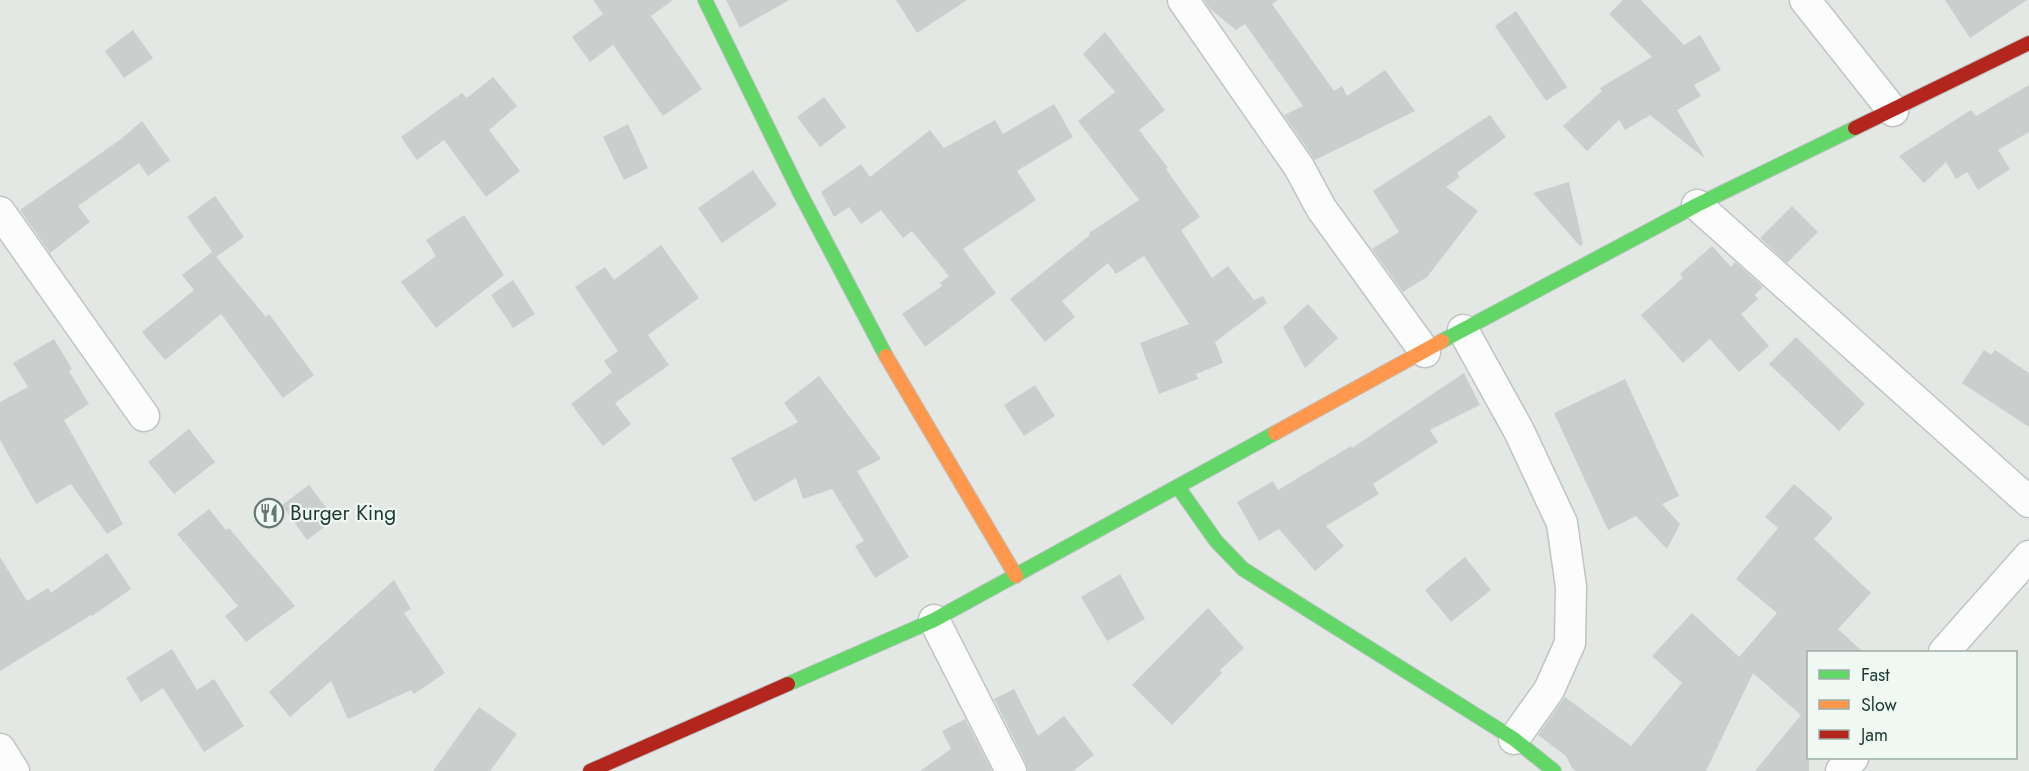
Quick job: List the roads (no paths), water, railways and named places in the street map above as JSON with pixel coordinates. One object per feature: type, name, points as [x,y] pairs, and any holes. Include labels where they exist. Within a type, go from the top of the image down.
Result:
[{"type":"street","points":[[705,0],[799,191],[882,349],[1016,576]]},
{"type":"street","points":[[1183,0],[1299,167],[1321,208],[1425,352]]},
{"type":"street","points":[[1805,0],[1893,111]]},
{"type":"street","points":[[590,771],[934,620],[1697,205],[2029,43]]},
{"type":"street","points":[[1697,205],[2029,502]]},
{"type":"street","points":[[0,212],[144,416]]},
{"type":"street","points":[[1464,330],[1519,430],[1562,523],[1571,587],[1570,643],[1549,690],[1514,739]]},
{"type":"street","points":[[1178,487],[1216,541],[1244,569],[1514,739],[1554,771]]},
{"type":"street","points":[[1945,651],[2029,556]]},
{"type":"street","points":[[934,620],[1011,771]]},
{"type":"street","points":[[0,749],[14,771]]},
{"type":"street","points":[[1841,771],[1852,759]]},
{"type":"place","name":"Burger King","points":[[269,513]]}]
